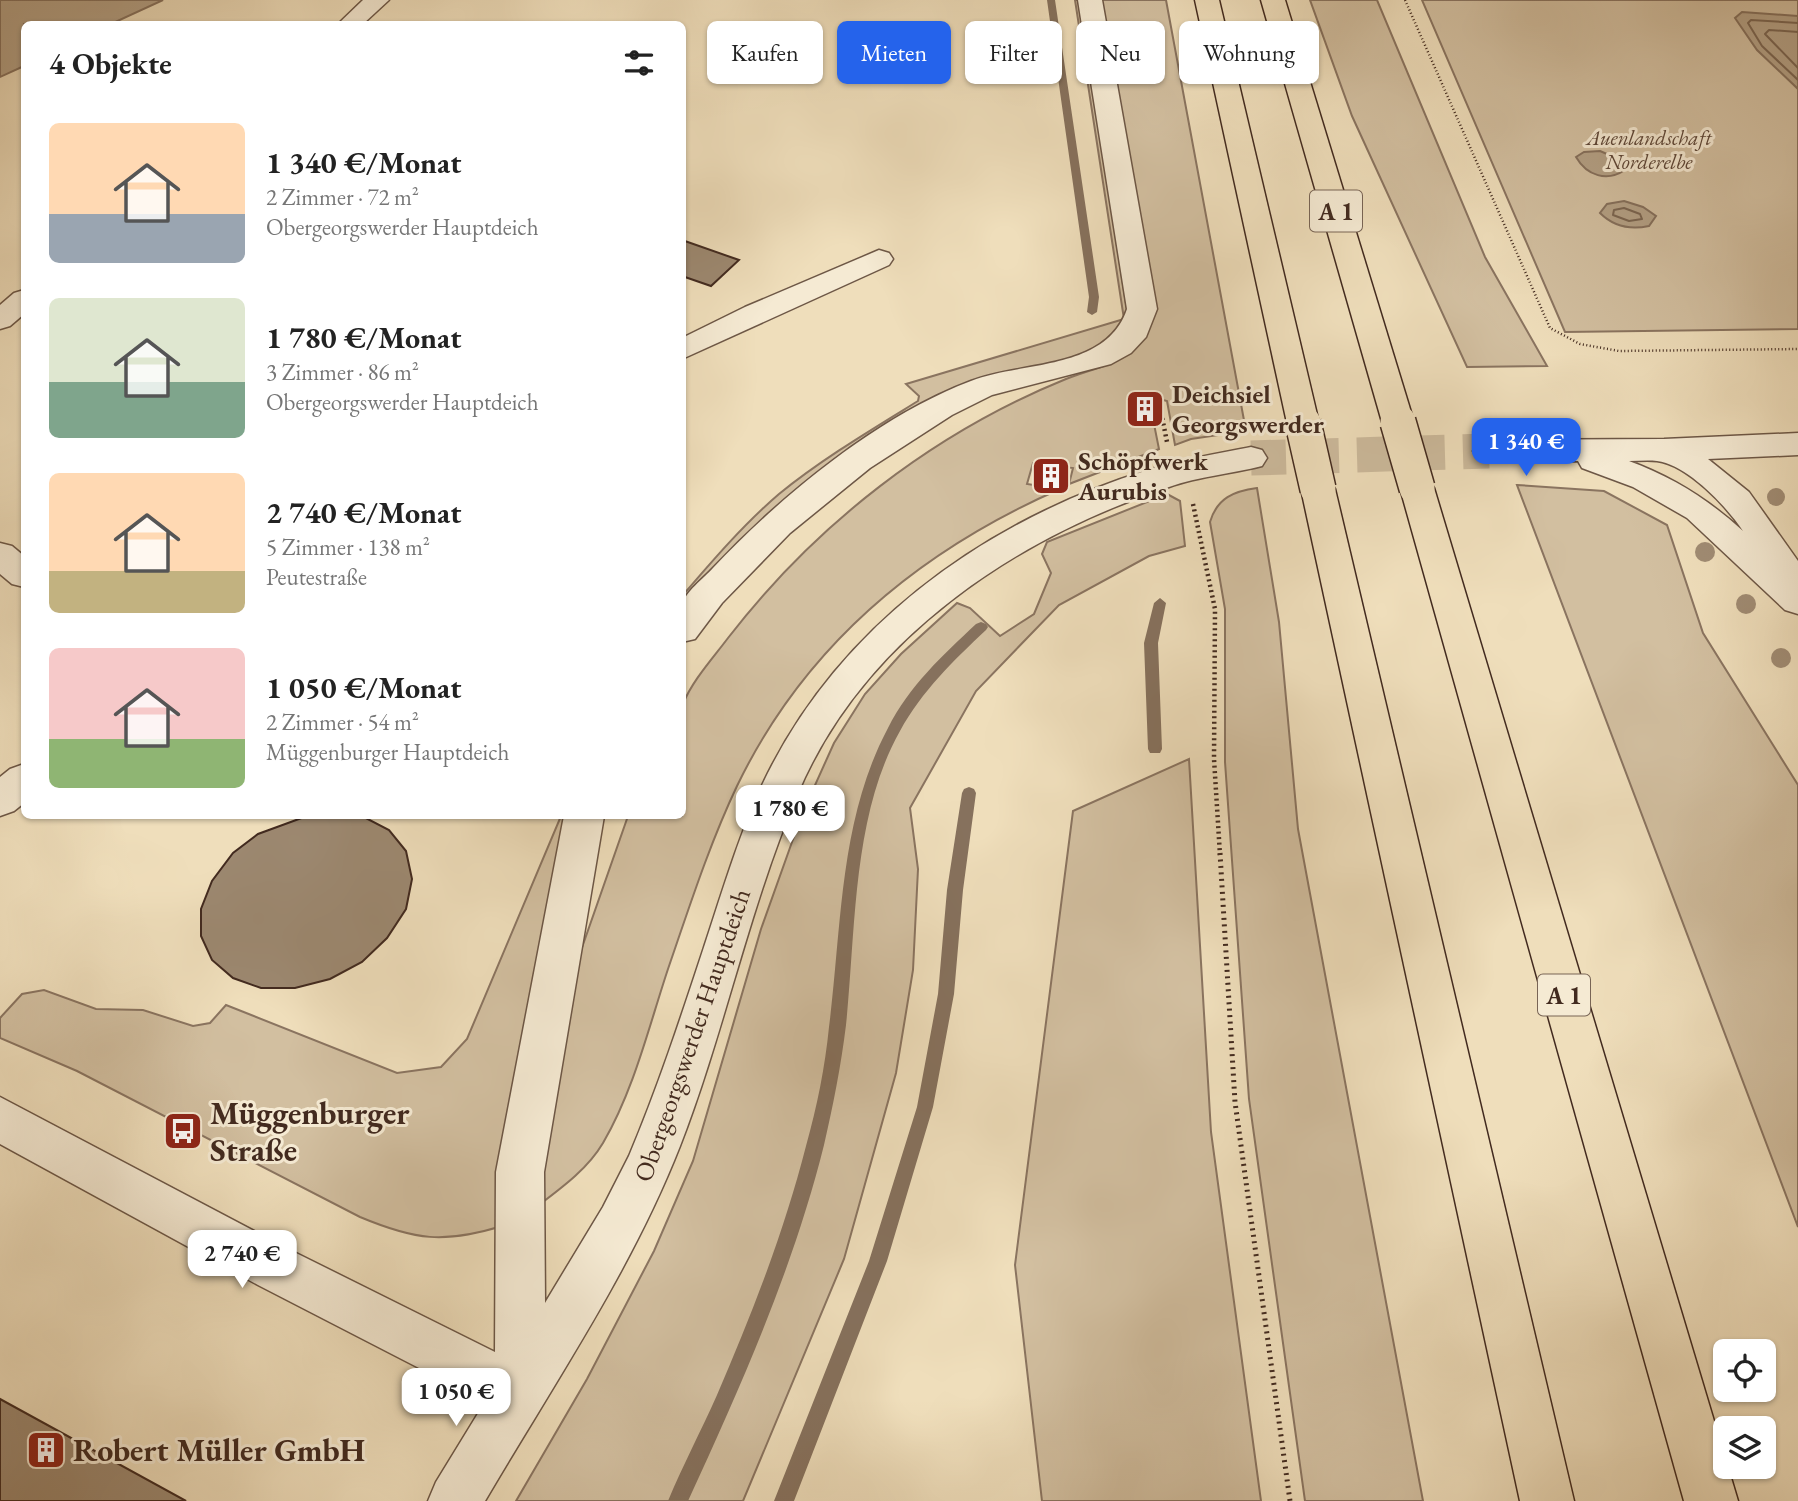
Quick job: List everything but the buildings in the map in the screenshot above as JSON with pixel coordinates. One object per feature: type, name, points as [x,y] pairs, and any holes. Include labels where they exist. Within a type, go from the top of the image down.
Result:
[{"type":"highway","points":[[1207,0],[1547,1501]]},
{"type":"highway","name":"A 1","points":[[1273,0],[1711,1501]]},
{"type":"street","points":[[352,21],[377,0]]},
{"type":"street","points":[[686,624],[745,556],[860,458],[928,415],[984,387],[1104,357],[1132,335],[1141,323],[1142,310],[1090,0]]},
{"type":"street","points":[[686,348],[755,313],[879,259]]},
{"type":"street","points":[[0,320],[21,302]]},
{"type":"street","points":[[1489,451],[1664,450],[1798,444]]},
{"type":"street","points":[[1664,450],[1701,468],[1733,494],[1756,521],[1798,591]]},
{"type":"street","points":[[1564,451],[1618,468],[1668,490],[1699,510],[1798,601]]},
{"type":"street","name":"Obergeorgswerder Hauptdeich","points":[[455,1501],[620,1226],[646,1171],[681,1081],[760,836],[786,774],[813,727],[845,682],[872,650],[954,579],[1043,524],[1157,478],[1251,458]]},
{"type":"street","points":[[0,555],[21,572]]},
{"type":"street","points":[[0,800],[21,782]]},
{"type":"street","points":[[0,1119],[275,1268],[520,1392],[520,1172],[583,819]]},
{"type":"path","points":[[1405,0],[1550,328],[1580,344],[1619,351],[1798,349]]},
{"type":"path","points":[[1159,402],[1166,433]]},
{"type":"path","points":[[1186,471],[1215,610],[1214,759],[1235,1102],[1290,1501]]},
{"type":"green space","points":[[1075,0],[1079,0],[1082,21],[1078,21]]},
{"type":"green space","points":[[1098,0],[1166,0],[1179,70],[1179,84],[1182,84],[1246,431],[1191,439],[1175,445],[1167,401],[1149,396],[1128,401],[1132,419],[1153,419],[1159,449],[1069,484],[1073,468],[1033,463],[1027,484],[1060,489],[1008,514],[914,573],[871,608],[832,646],[796,689],[765,735],[737,786],[700,877],[640,1058],[614,1123],[589,1162],[535,1208],[571,979],[627,819],[686,819],[686,697],[697,678],[762,597],[799,557],[880,486],[969,426],[1066,379],[1122,358],[1134,350],[1149,326],[1152,309],[1113,84],[1165,84],[1165,21],[1102,21]]},
{"type":"green space","points":[[1310,0],[1377,0],[1485,257],[1547,366],[1467,367],[1352,116]]},
{"type":"green space","name":"Auenlandschaft Norderelbe","points":[[1422,0],[1798,0],[1798,329],[1565,332]]},
{"type":"green space","points":[[1088,84],[1092,84],[1129,323],[1095,353],[960,391],[686,619],[686,592],[766,506],[829,457],[918,401],[919,396],[906,384],[1124,319]]},
{"type":"green space","points":[[1517,485],[1604,491],[1667,525],[1703,633],[1798,785],[1798,1227]]},
{"type":"green space","points":[[1257,488],[1279,622],[1298,829],[1423,1501],[1305,1501],[1249,1099],[1225,762],[1225,609],[1210,522],[1222,501],[1241,491]]},
{"type":"green space","points":[[1167,494],[1180,501],[1185,546],[1149,556],[1059,605],[976,691],[910,808],[918,869],[913,970],[896,1073],[844,1259],[743,1501],[516,1501],[587,1379],[654,1251],[693,1161],[761,929],[802,814],[834,743],[865,694],[901,654],[957,603],[970,608],[1000,636],[1034,614],[1051,573],[1042,554],[1047,542]]},
{"type":"green space","points":[[1189,759],[1211,1132],[1261,1501],[1042,1501],[1015,1265],[1073,811]]},
{"type":"green space","points":[[560,819],[575,819],[563,855],[502,1226],[463,1235],[430,1237],[397,1231],[360,1217],[77,1071],[0,1038],[0,1018],[22,994],[44,990],[96,1009],[143,1010],[193,1026],[210,1023],[226,1005],[397,1073],[441,1067],[467,1039]]},
{"type":"water","points":[[0,0],[163,0],[118,21],[21,21],[21,67],[0,77]]},
{"type":"water","points":[[1742,12],[1798,16],[1798,89],[1757,50],[1735,18]]},
{"type":"water","points":[[1600,151],[1621,160],[1625,170],[1611,176],[1598,175],[1586,169],[1576,157],[1584,152]]},
{"type":"water","points":[[1624,201],[1643,207],[1656,216],[1649,226],[1623,226],[1611,222],[1600,213],[1607,204]]},
{"type":"waterway","points":[[1051,0],[1094,297],[1092,312]]},
{"type":"waterway","points":[[1155,749],[1151,643],[1160,603]]},
{"type":"waterway","points":[[678,1501],[764,1302],[815,1147],[827,1094],[837,1028],[857,842],[871,784],[894,729],[929,677],[981,627]]},
{"type":"waterway","points":[[784,1501],[878,1261],[925,1107],[946,994],[955,890],[969,793]]},
{"type":"tunnel","points":[[1251,458],[1489,451]]},
{"type":"place","name":"Deichsiel Georgswerder","points":[[1145,409]]},
{"type":"place","name":"Schöpfwerk Aurubis","points":[[1051,476]]},
{"type":"place","name":"Müggenburger Straße","points":[[183,1131]]},
{"type":"place","name":"Robert Müller GmbH","points":[[46,1450]]}]
